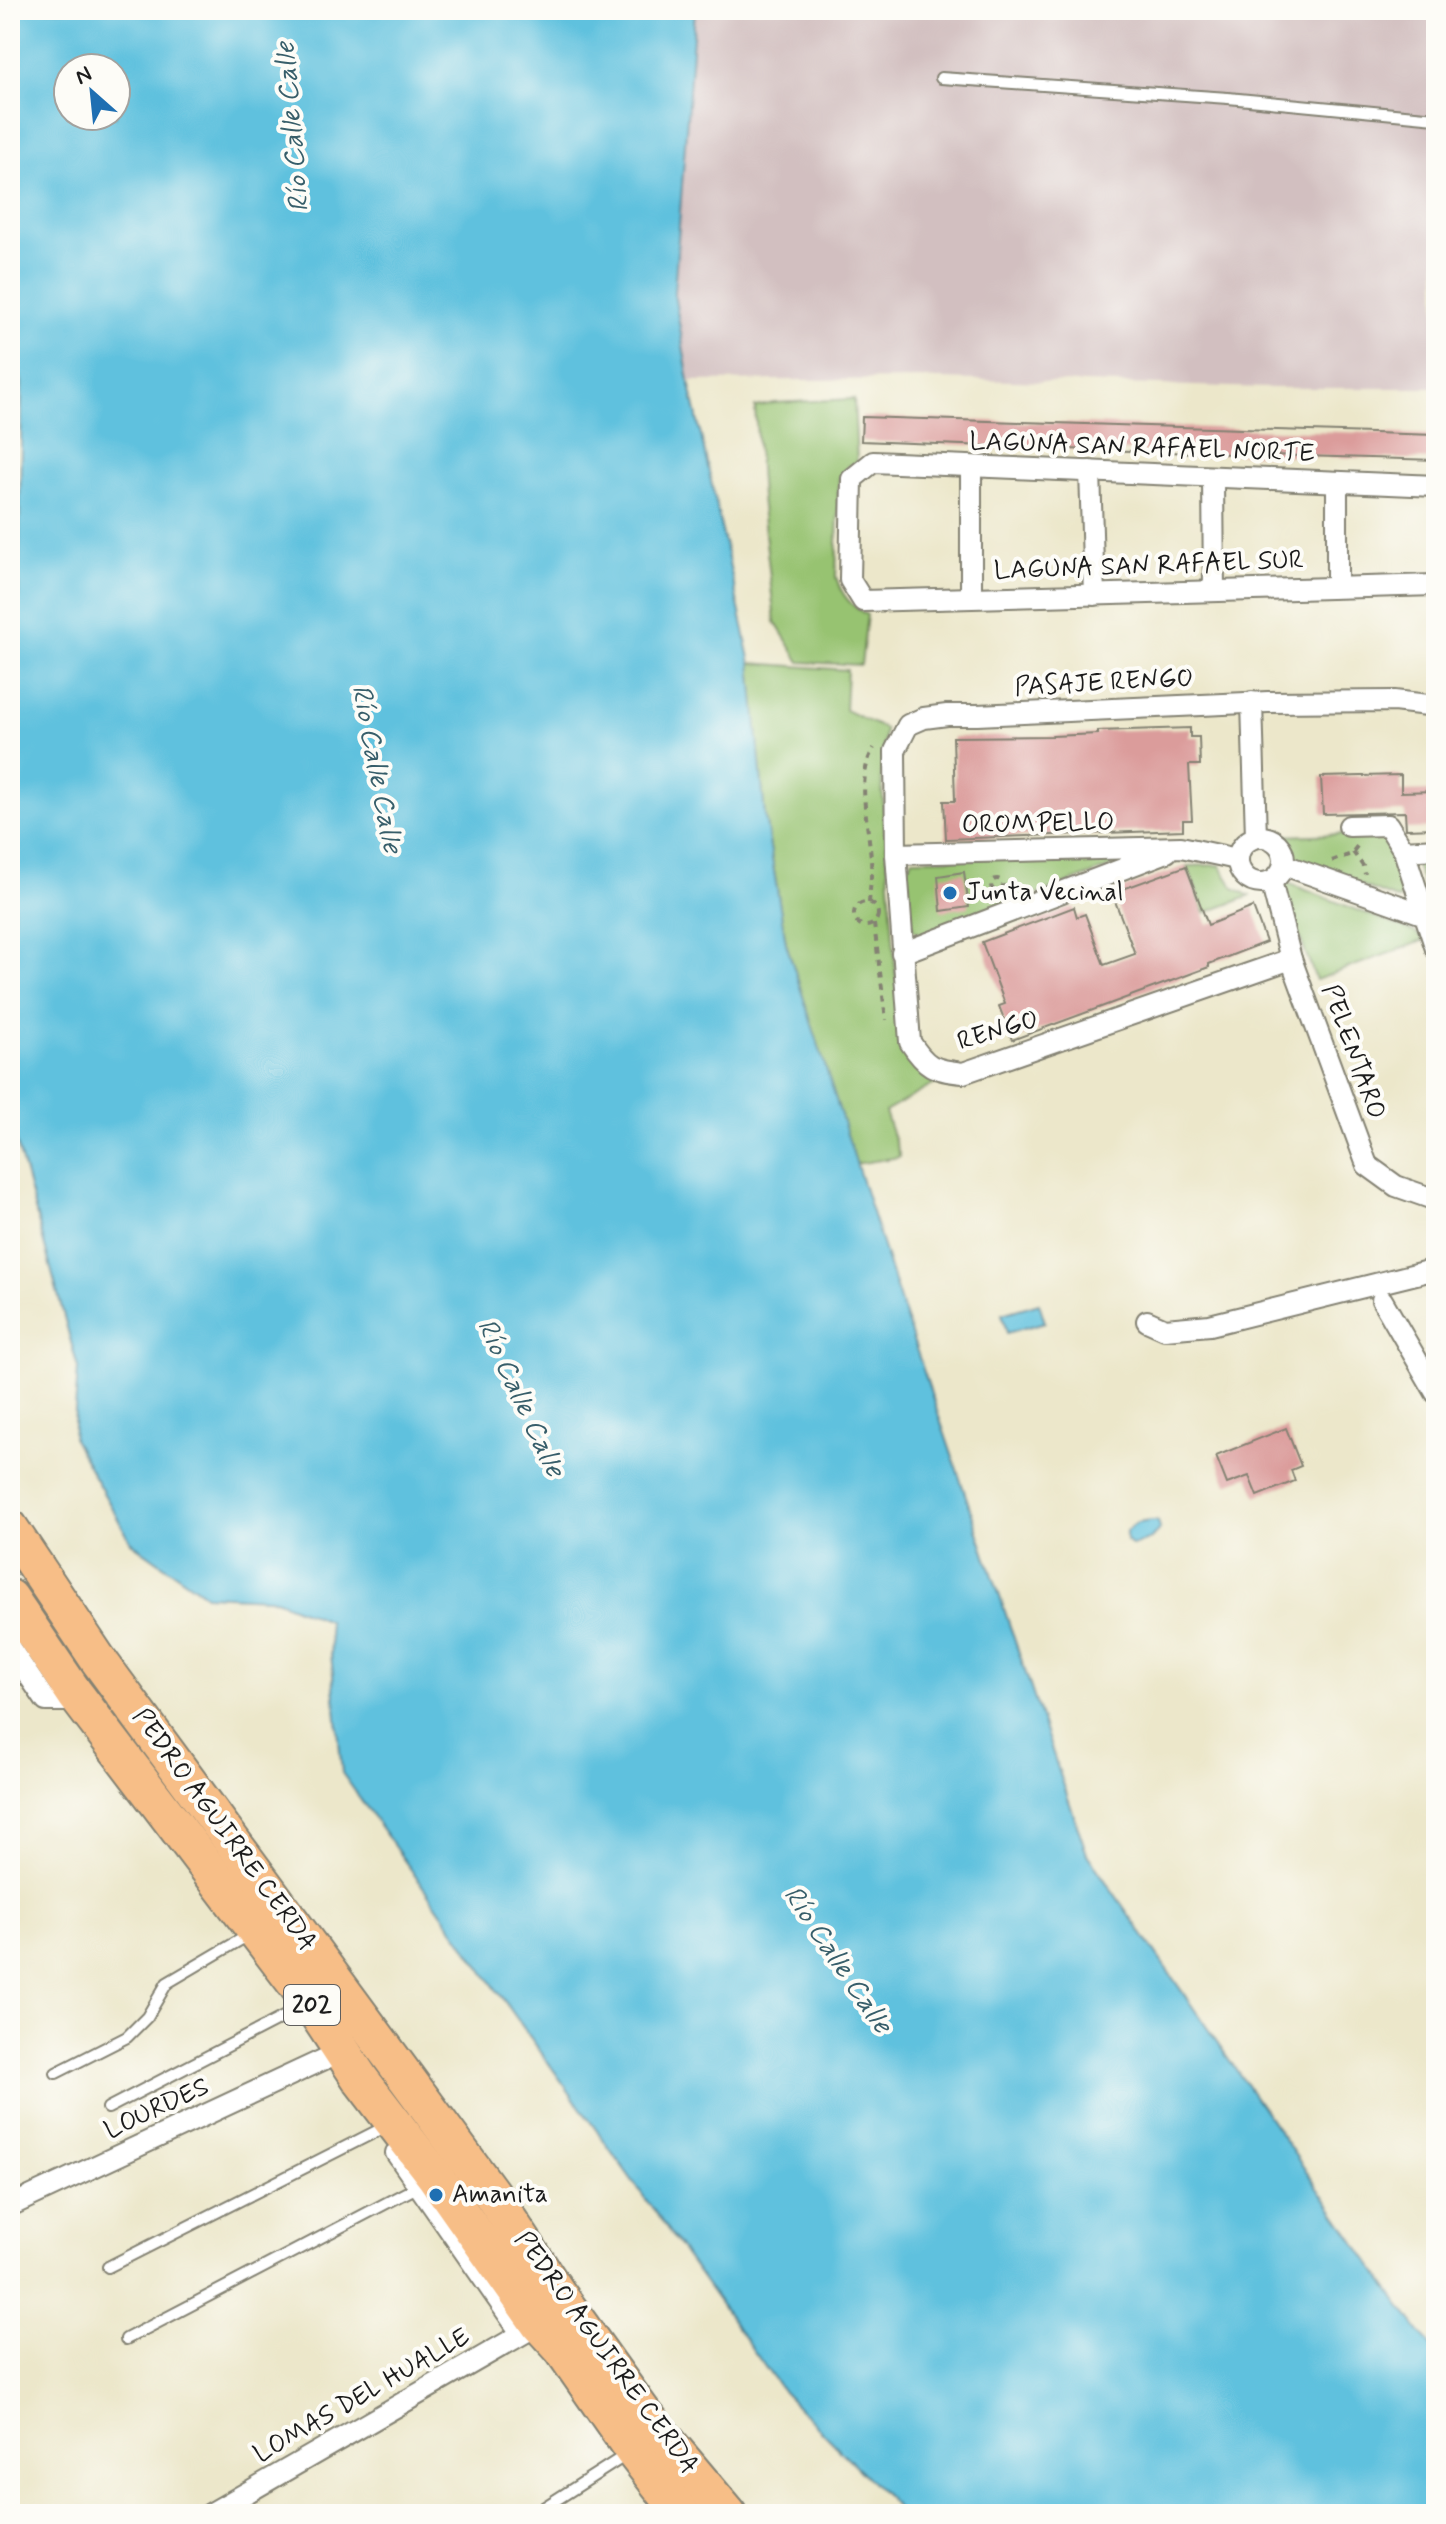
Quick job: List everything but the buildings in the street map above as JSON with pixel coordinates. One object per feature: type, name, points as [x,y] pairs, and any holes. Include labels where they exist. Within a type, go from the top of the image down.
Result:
[{"type":"highway","name":"PEDRO AGUIRRE CERDA","points":[[10,1528],[97,1658],[491,2193],[562,2349],[633,2451],[682,2514]]},
{"type":"highway","name":"PEDRO AGUIRRE CERDA","points":[[10,1598],[75,1694],[254,1931],[302,2006],[434,2175],[546,2314],[643,2413],[728,2514]]},
{"type":"street","name":"LAGUNA SAN RAFAEL NORTE","points":[[863,601],[850,580],[852,479],[873,462],[1436,486]]},
{"type":"street","points":[[971,468],[971,597]]},
{"type":"street","points":[[1090,471],[1094,595]]},
{"type":"street","points":[[1213,478],[1214,591]]},
{"type":"street","points":[[1337,482],[1337,587]]},
{"type":"street","name":"LAGUNA SAN RAFAEL SUR","points":[[863,601],[1436,585]]},
{"type":"street","name":"PASAJE RENGO","points":[[908,725],[924,718],[947,715],[1252,702],[1394,701],[1436,706]]},
{"type":"street","points":[[1252,702],[1256,837]]},
{"type":"street","points":[[896,854],[895,751],[908,725]]},
{"type":"street","points":[[1355,826],[1388,825],[1404,851],[1433,932]]},
{"type":"street","points":[[1256,837],[1271,839],[1278,844],[1284,857],[1277,873],[1257,884],[1245,878],[1237,859],[1243,845],[1256,837]]},
{"type":"street","name":"OROMPELLO","points":[[902,953],[1181,847]]},
{"type":"street","name":"OROMPELLO","points":[[896,854],[1181,847],[1237,859]]},
{"type":"street","points":[[1404,851],[1436,849]]},
{"type":"street","name":"RENGO","points":[[896,854],[910,1042],[923,1062],[940,1071],[963,1073],[1291,959]]},
{"type":"street","points":[[1277,873],[1433,932]]},
{"type":"street","name":"PELENTARO","points":[[1277,873],[1291,959],[1367,1165],[1396,1186],[1436,1200]]},
{"type":"street","points":[[1147,1321],[1165,1329],[1210,1325],[1436,1269]]},
{"type":"street","points":[[1382,1300],[1436,1393]]},
{"type":"street","points":[[10,1648],[46,1701],[64,1701],[75,1694]]},
{"type":"street","points":[[302,2006],[327,2058],[481,2279],[546,2314]]},
{"type":"street","name":"LOURDES","points":[[10,2206],[327,2058]]},
{"type":"street","name":"LOMAS DEL HUALLE","points":[[210,2514],[546,2314]]},
{"type":"lane","points":[[941,78],[1228,98],[1436,118]]},
{"type":"lane","points":[[56,2073],[127,2037],[147,2017],[167,1983],[254,1931]]},
{"type":"lane","points":[[108,2108],[302,2006]]},
{"type":"lane","points":[[108,2267],[379,2130]]},
{"type":"lane","points":[[126,2339],[419,2186]]},
{"type":"lane","points":[[534,2514],[633,2451]]},
{"type":"path","points":[[869,903],[872,878],[865,772],[871,751],[885,733],[908,725]]},
{"type":"path","points":[[1326,869],[1331,861],[1353,852],[1359,842],[1355,826]]},
{"type":"path","points":[[1353,852],[1366,871],[1361,883]]},
{"type":"path","points":[[869,903],[877,909],[878,917],[874,924],[863,926],[855,919],[854,911],[859,905],[869,903]]},
{"type":"shaded area","points":[[695,10],[1436,10],[1436,388],[1267,388],[939,379],[689,381],[674,293]]},
{"type":"green space","points":[[854,399],[857,462],[848,466],[839,478],[836,577],[847,599],[867,615],[861,665],[800,662],[775,622],[761,498],[755,407],[774,403]]},
{"type":"green space","points":[[751,663],[847,670],[845,710],[885,729],[881,771],[901,1047],[912,1064],[940,1081],[885,1112],[900,1157],[856,1164],[786,943],[765,817]]},
{"type":"green space","points":[[1382,833],[1399,862],[1405,889],[1399,900],[1292,858],[1280,836]]},
{"type":"green space","points":[[1111,855],[1114,861],[1111,867],[925,937],[913,929],[907,867],[913,859]]},
{"type":"green space","points":[[1413,857],[1436,857],[1436,911],[1432,910]]},
{"type":"green space","points":[[1220,865],[1234,888],[1250,896],[1205,913],[1187,866]]},
{"type":"green space","points":[[1285,882],[1414,932],[1425,940],[1316,980],[1282,890]]},
{"type":"water","name":"Río Calle Calle","points":[[10,10],[695,10],[674,293],[689,381],[751,663],[765,817],[786,943],[906,1319],[1087,1854],[1436,2354],[1436,2514],[903,2514],[783,2392],[342,1773],[328,1621],[270,1598],[206,1595],[131,1542],[73,1439],[78,1368],[10,1118],[22,383],[10,341]]},
{"type":"water","points":[[1039,1303],[1045,1322],[1007,1333],[1002,1314]]},
{"type":"water","points":[[1158,1521],[1160,1529],[1151,1539],[1132,1546],[1126,1541],[1126,1531],[1137,1523]]},
{"type":"place","name":"Junta Vecinal","points":[[950,893]]},
{"type":"place","name":"Amanita","points":[[436,2195]]}]
